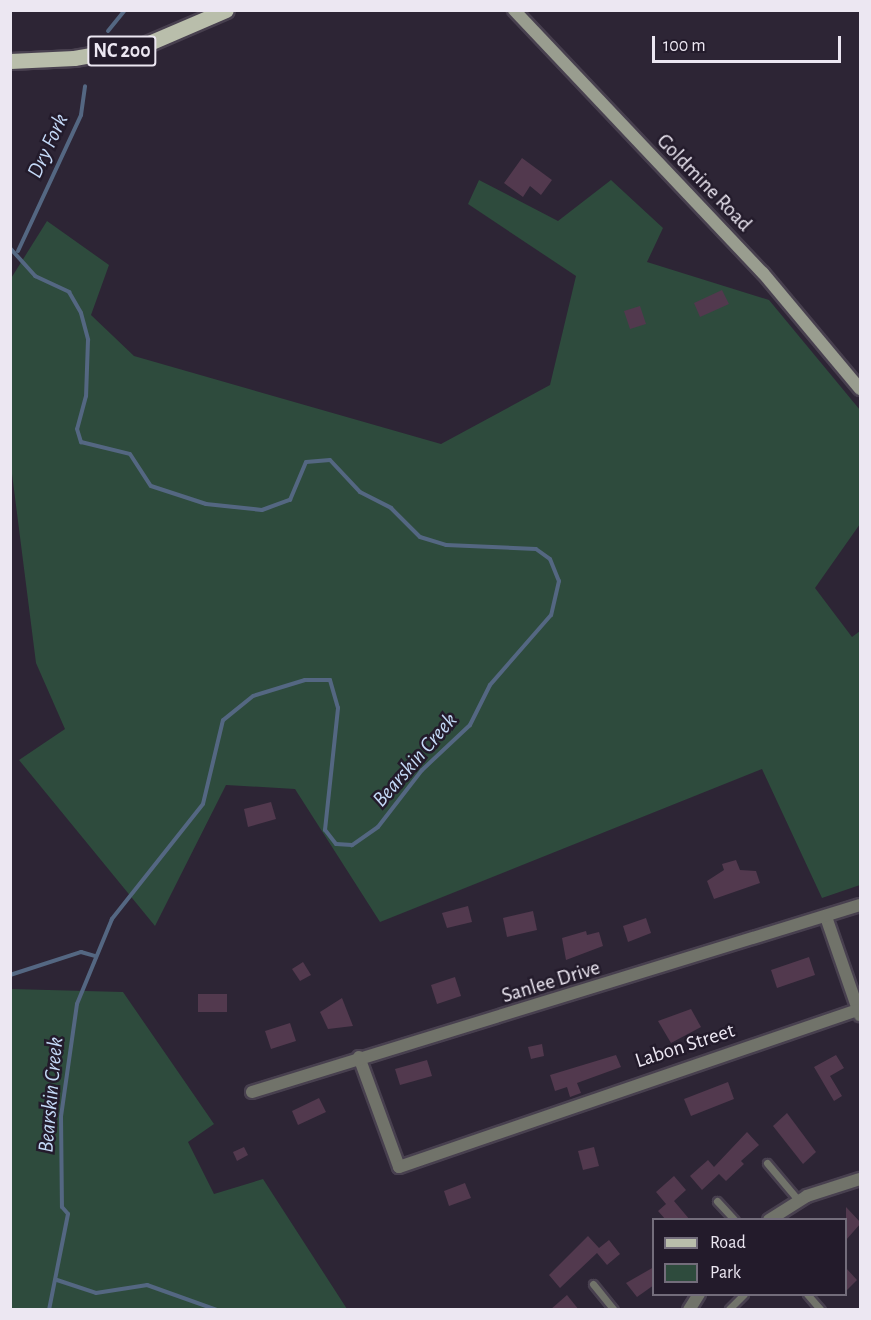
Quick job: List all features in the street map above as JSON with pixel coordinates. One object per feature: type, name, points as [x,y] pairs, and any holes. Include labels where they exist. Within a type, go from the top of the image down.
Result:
[{"type":"main road","name":"NC 200","points":[[10,61],[74,58],[142,46],[226,10]]},
{"type":"main road","name":"Goldmine Road","points":[[514,10],[763,273],[861,389]]},
{"type":"street","name":"Sanlee Drive","points":[[252,1092],[861,905]]},
{"type":"street","points":[[826,917],[859,1013]]},
{"type":"street","name":"Labon Street","points":[[359,1058],[399,1167],[859,1013]]},
{"type":"street","points":[[772,1218],[799,1201],[861,1179]]},
{"type":"street","points":[[689,1310],[698,1296]]},
{"type":"lane","points":[[767,1163],[799,1201]]},
{"type":"lane","points":[[717,1201],[733,1218]]},
{"type":"lane","points":[[593,1284],[614,1310]]},
{"type":"lane","points":[[729,1309],[742,1296]]},
{"type":"lane","points":[[809,1296],[821,1310]]},
{"type":"green space","points":[[479,180],[558,221],[611,180],[663,228],[647,262],[769,300],[860,410],[860,524],[815,588],[852,637],[860,631],[860,885],[822,898],[762,769],[380,922],[295,789],[226,785],[155,926],[19,760],[65,729],[36,663],[11,466],[10,280],[47,221],[109,265],[91,315],[134,356],[441,444],[550,385],[576,276],[468,204]]},
{"type":"green space","points":[[11,989],[123,992],[214,1124],[188,1142],[214,1194],[263,1179],[347,1309],[11,1309]]},
{"type":"building","points":[[522,158],[552,180],[541,195],[530,186],[523,197],[504,183]]},
{"type":"building","points":[[722,290],[729,304],[700,317],[694,303]]},
{"type":"building","points":[[640,306],[646,324],[630,329],[624,311]]},
{"type":"building","points":[[271,802],[276,819],[248,827],[244,809]]},
{"type":"building","points":[[736,860],[740,870],[756,871],[760,883],[714,899],[707,881],[724,870],[722,864]]},
{"type":"building","points":[[468,906],[472,922],[447,928],[442,913]]},
{"type":"building","points":[[533,911],[537,930],[507,937],[503,918]]},
{"type":"building","points":[[646,918],[651,933],[628,942],[623,926]]},
{"type":"building","points":[[586,931],[587,935],[599,932],[603,946],[566,960],[562,938]]},
{"type":"building","points":[[809,957],[815,975],[777,988],[771,970]]},
{"type":"building","points":[[303,962],[311,975],[300,981],[292,969]]},
{"type":"building","points":[[455,977],[461,996],[437,1004],[431,985]]},
{"type":"building","points":[[198,994],[227,994],[227,1012],[198,1012]]},
{"type":"building","points":[[342,998],[353,1026],[328,1029],[320,1012]]},
{"type":"building","points":[[691,1009],[701,1027],[671,1043],[658,1021]]},
{"type":"building","points":[[290,1023],[296,1041],[271,1049],[265,1031]]},
{"type":"building","points":[[542,1044],[544,1056],[531,1059],[528,1047]]},
{"type":"building","points":[[616,1055],[621,1067],[577,1083],[581,1093],[570,1097],[567,1087],[555,1091],[550,1075]]},
{"type":"building","points":[[836,1055],[844,1068],[830,1076],[842,1096],[834,1101],[814,1067]]},
{"type":"building","points":[[427,1060],[432,1076],[400,1085],[395,1069]]},
{"type":"building","points":[[728,1082],[734,1099],[691,1116],[684,1099]]},
{"type":"building","points":[[319,1098],[326,1112],[298,1125],[292,1111]]},
{"type":"building","points":[[787,1113],[816,1152],[803,1164],[773,1126]]},
{"type":"building","points":[[747,1132],[759,1145],[741,1161],[744,1164],[726,1181],[719,1174],[702,1190],[690,1176],[708,1160],[714,1167]]},
{"type":"building","points":[[244,1147],[248,1155],[237,1161],[233,1152]]},
{"type":"building","points":[[594,1147],[599,1166],[583,1170],[578,1151]]},
{"type":"building","points":[[674,1176],[686,1190],[674,1201],[688,1218],[664,1218],[658,1211],[666,1204],[656,1192]]},
{"type":"building","points":[[465,1183],[471,1198],[449,1206],[444,1191]]},
{"type":"building","points":[[846,1207],[861,1223],[847,1239],[847,1218]]},
{"type":"building","points":[[588,1236],[599,1248],[609,1240],[620,1254],[607,1265],[597,1253],[560,1288],[549,1275]]},
{"type":"building","points":[[652,1268],[652,1286],[637,1297],[626,1283]]},
{"type":"building","points":[[847,1269],[857,1280],[847,1290]]},
{"type":"building","points":[[567,1295],[579,1310],[550,1310]]},
{"type":"waterway","name":"Dry Fork","points":[[108,31],[125,10]]},
{"type":"waterway","name":"Dry Fork","points":[[18,251],[81,115],[85,86]]},
{"type":"waterway","name":"Bearskin Creek","points":[[10,248],[35,276],[69,292],[81,313],[88,340],[86,396],[77,429],[81,442],[130,454],[151,486],[206,504],[262,510],[290,500],[306,462],[330,460],[360,492],[391,508],[420,537],[446,545],[536,549],[550,559],[559,581],[551,615],[490,685],[470,725],[422,770],[378,827],[352,845],[336,844],[325,830],[338,708],[330,680],[305,680],[253,696],[223,720],[203,804],[112,919],[77,1004],[61,1116],[62,1207],[68,1214],[49,1310]]},
{"type":"waterway","points":[[10,975],[81,952],[95,956]]},
{"type":"waterway","points":[[57,1280],[96,1293],[147,1285],[217,1310]]}]
